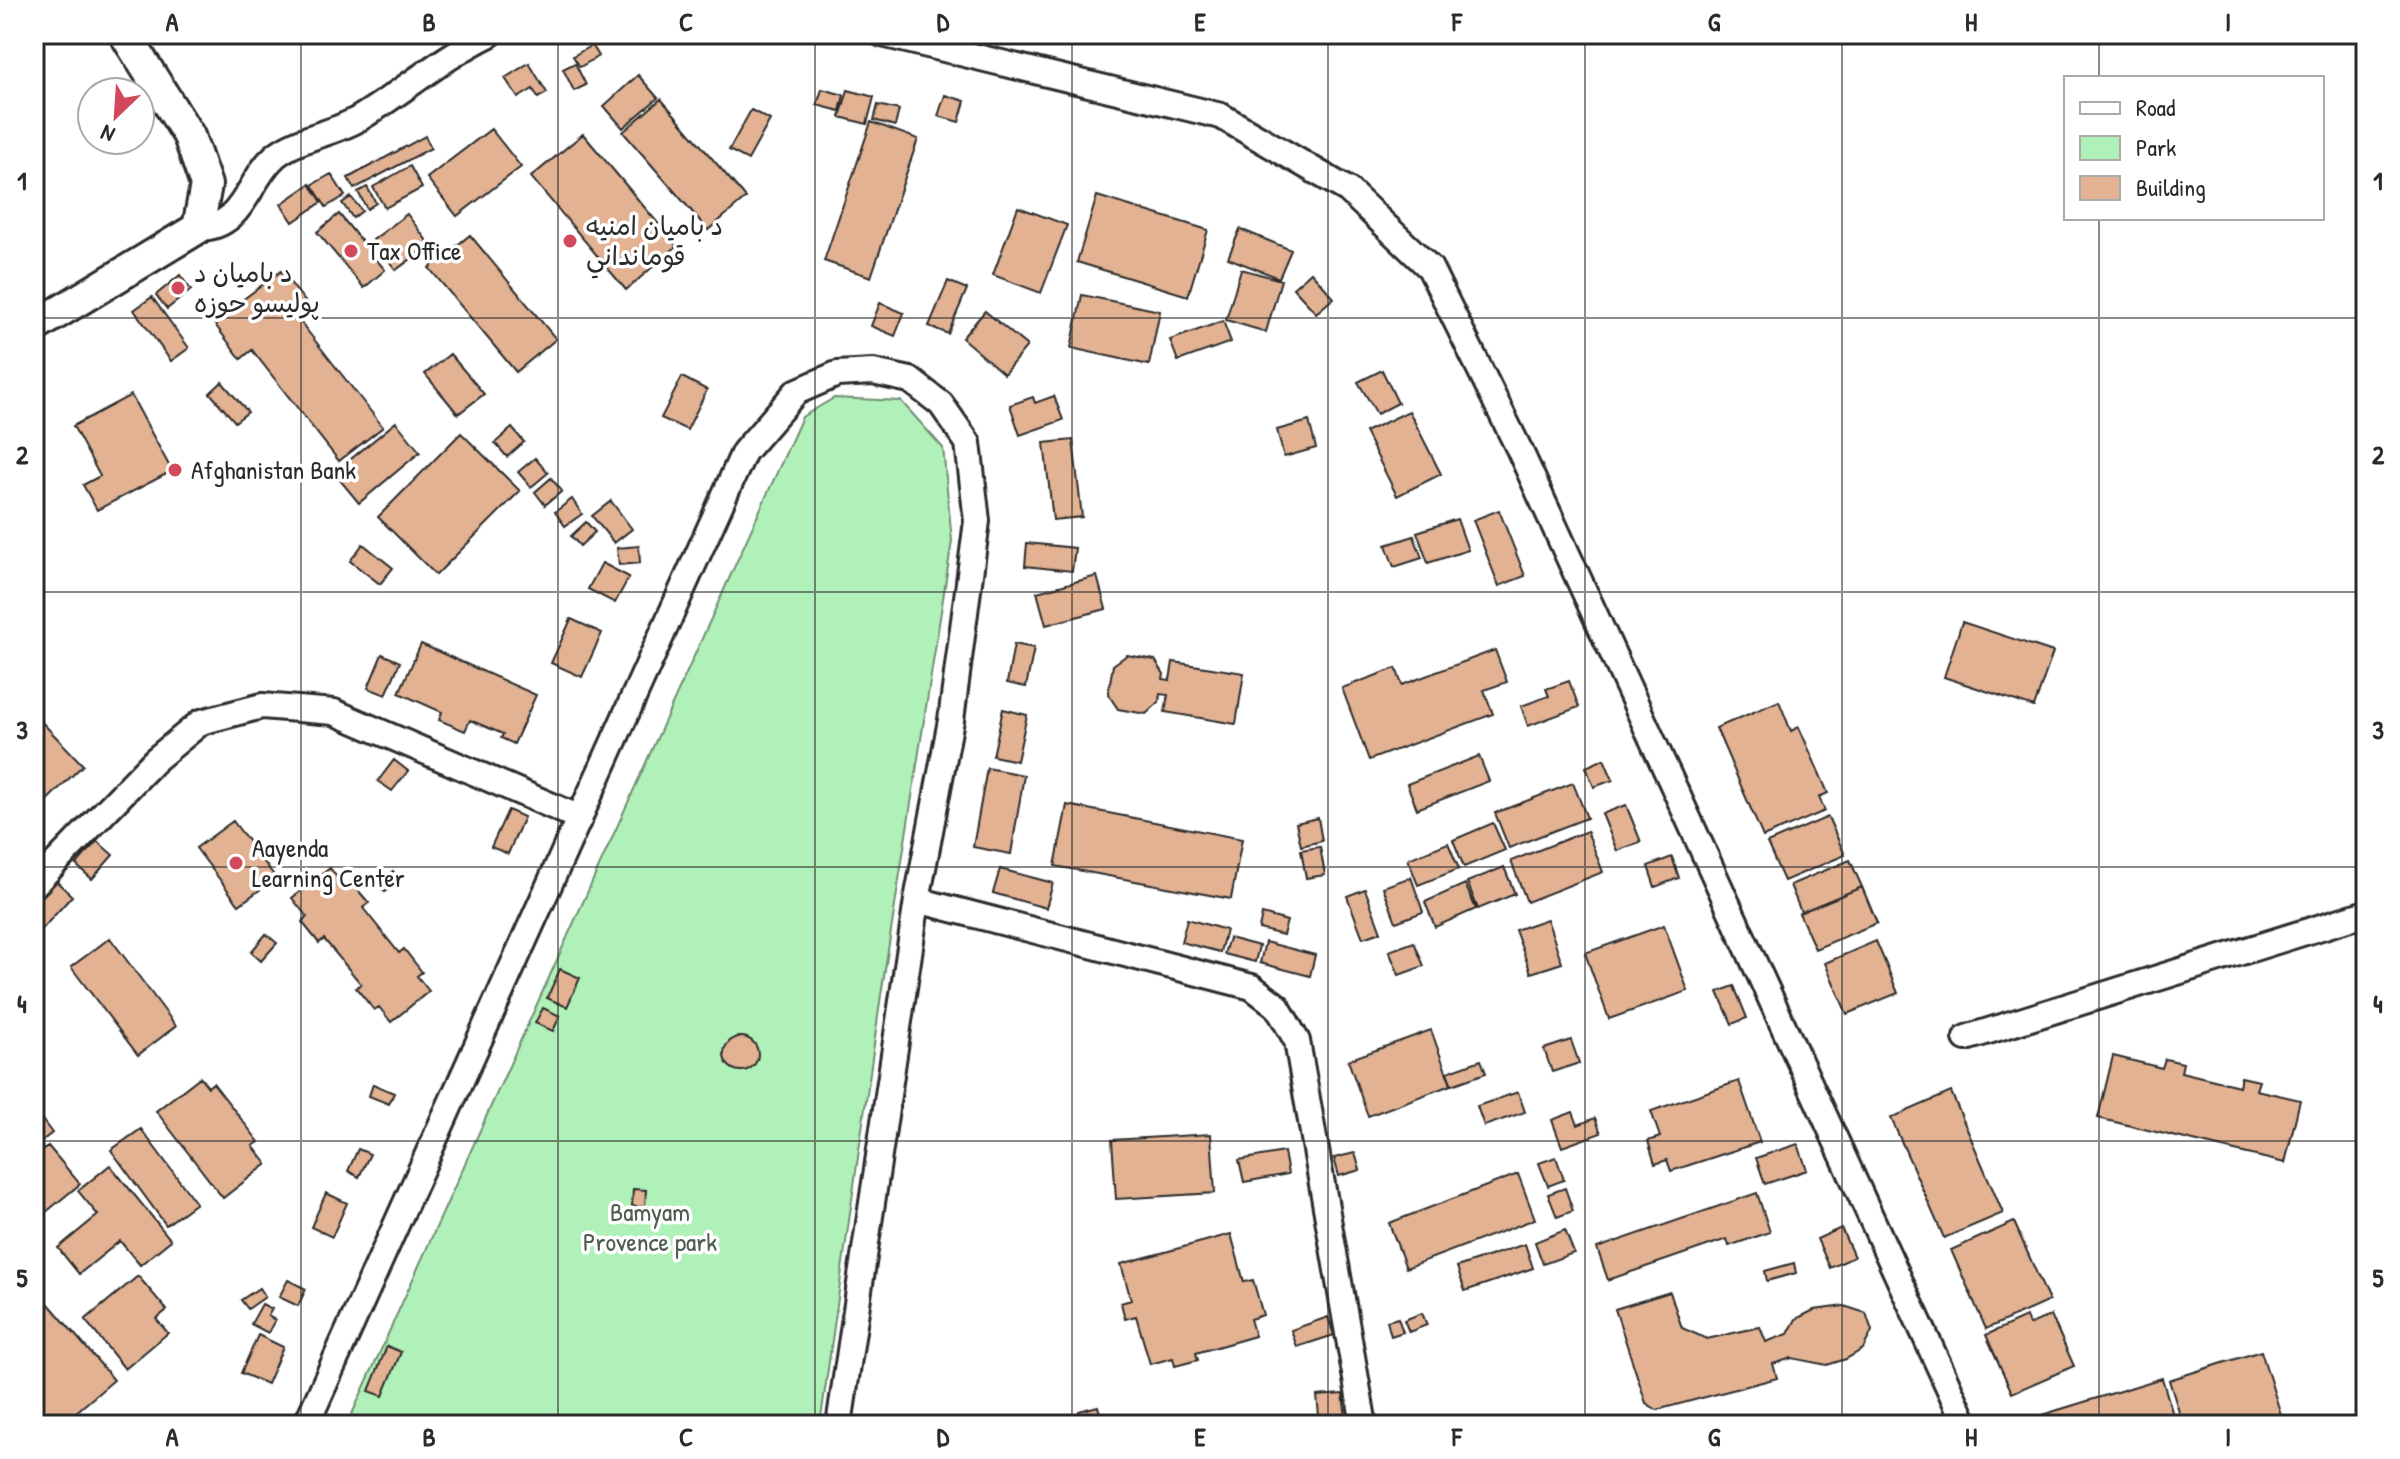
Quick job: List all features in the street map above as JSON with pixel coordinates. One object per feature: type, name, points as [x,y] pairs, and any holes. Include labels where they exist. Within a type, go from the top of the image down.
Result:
[{"type":"street","points":[[125,34],[189,136],[206,185],[198,228]]},
{"type":"street","points":[[34,327],[198,228],[215,228],[238,211],[276,156],[357,120],[466,46],[490,34]]},
{"type":"street","points":[[882,34],[1221,116],[1348,190],[1430,268],[1520,451],[1966,1425]]},
{"type":"street","points":[[306,1425],[744,452],[796,392],[837,374],[873,372],[910,380],[941,404],[968,443],[977,521],[951,720],[917,900],[839,1425]]},
{"type":"street","points":[[34,885],[155,760],[201,722],[262,706],[334,712],[580,818]]},
{"type":"street","points":[[917,900],[1252,987],[1277,1006],[1297,1041],[1364,1425]]},
{"type":"street","points":[[1966,1038],[2366,913]]},
{"type":"green space","name":"Bamyam Provence park","points":[[834,398],[901,401],[943,448],[952,541],[881,995],[820,1425],[347,1425],[802,417]]},
{"type":"building","points":[[592,45],[599,56],[580,67],[573,56]]},
{"type":"building","points":[[529,63],[547,93],[538,98],[533,89],[518,98],[505,78]]},
{"type":"building","points":[[575,63],[586,85],[574,91],[563,69]]},
{"type":"building","points":[[638,75],[658,98],[623,128],[604,106]]},
{"type":"building","points":[[822,89],[844,95],[840,111],[817,105]]},
{"type":"building","points":[[848,90],[874,97],[867,124],[840,117]]},
{"type":"building","points":[[945,95],[965,101],[959,122],[938,116]]},
{"type":"building","points":[[661,99],[746,198],[708,230],[623,132]]},
{"type":"building","points":[[878,105],[899,110],[895,126],[874,120]]},
{"type":"building","points":[[751,110],[770,120],[748,160],[729,150]]},
{"type":"building","points":[[871,122],[918,139],[871,277],[824,261]]},
{"type":"building","points":[[491,129],[521,167],[457,216],[427,178]]},
{"type":"building","points":[[583,134],[677,246],[626,290],[531,177]]},
{"type":"building","points":[[425,136],[431,148],[354,189],[348,178]]},
{"type":"building","points":[[410,166],[422,188],[385,208],[373,187]]},
{"type":"building","points":[[331,174],[345,196],[326,207],[312,185]]},
{"type":"building","points":[[310,184],[322,202],[293,222],[281,204]]},
{"type":"building","points":[[367,187],[376,203],[367,209],[358,192]]},
{"type":"building","points":[[1097,196],[1208,230],[1188,296],[1077,262]]},
{"type":"building","points":[[351,197],[362,211],[353,218],[342,203]]},
{"type":"building","points":[[1018,207],[1067,225],[1041,293],[993,275]]},
{"type":"building","name":"Tax Office","points":[[339,214],[385,270],[364,288],[317,232]]},
{"type":"building","points":[[407,214],[430,245],[396,270],[373,240]]},
{"type":"building","points":[[1240,229],[1291,250],[1279,278],[1228,258]]},
{"type":"building","points":[[470,235],[556,339],[516,372],[429,268]]},
{"type":"building","points":[[1241,269],[1281,280],[1266,332],[1226,320]]},
{"type":"building","points":[[281,271],[311,309],[298,319],[383,427],[339,461],[252,350],[241,359],[213,322]]},
{"type":"building","points":[[1311,272],[1334,298],[1316,313],[1293,288]]},
{"type":"building","points":[[180,275],[191,290],[167,309],[156,295]]},
{"type":"building","points":[[948,281],[967,289],[948,334],[929,326]]},
{"type":"building","points":[[1082,295],[1160,311],[1149,365],[1071,348]]},
{"type":"building","points":[[152,297],[189,348],[171,361],[134,310]]},
{"type":"building","points":[[880,303],[904,313],[895,336],[871,326]]},
{"type":"building","points":[[985,311],[1027,346],[1004,374],[962,338]]},
{"type":"building","points":[[1223,321],[1231,342],[1178,361],[1170,340]]},
{"type":"building","points":[[450,354],[484,394],[458,414],[425,374]]},
{"type":"building","points":[[1382,370],[1398,403],[1377,414],[1358,382]]},
{"type":"building","points":[[682,377],[707,390],[687,430],[661,418]]},
{"type":"building","points":[[222,382],[248,412],[235,422],[210,393]]},
{"type":"building","points":[[131,395],[172,471],[97,510],[83,485],[100,476],[73,426]]},
{"type":"building","points":[[1054,396],[1063,420],[1020,435],[1010,405],[1033,397],[1035,403]]},
{"type":"building","points":[[1409,411],[1441,474],[1397,496],[1365,432]]},
{"type":"building","points":[[1309,421],[1316,448],[1284,457],[1277,430]]},
{"type":"building","points":[[396,422],[420,452],[359,503],[334,473]]},
{"type":"building","points":[[512,428],[524,442],[507,457],[495,443]]},
{"type":"building","points":[[461,433],[520,491],[436,575],[378,517]]},
{"type":"building","points":[[1073,440],[1082,517],[1053,520],[1044,443]]},
{"type":"building","points":[[535,458],[548,473],[531,487],[518,472]]},
{"type":"building","points":[[551,478],[562,491],[545,505],[535,492]]},
{"type":"building","points":[[572,499],[582,514],[565,526],[555,512]]},
{"type":"building","points":[[611,501],[632,529],[614,543],[592,516]]},
{"type":"building","points":[[1499,510],[1525,576],[1499,586],[1473,520]]},
{"type":"building","points":[[1457,519],[1468,550],[1428,563],[1417,532]]},
{"type":"building","points":[[586,522],[595,532],[580,546],[571,536]]},
{"type":"building","points":[[1414,536],[1422,558],[1394,567],[1386,545]]},
{"type":"building","points":[[1027,543],[1075,548],[1072,571],[1025,566]]},
{"type":"building","points":[[363,544],[393,568],[380,584],[350,561]]},
{"type":"building","points":[[639,546],[640,563],[619,565],[617,548]]},
{"type":"building","points":[[602,563],[629,577],[615,603],[588,589]]},
{"type":"building","points":[[1097,576],[1106,609],[1046,625],[1037,592]]},
{"type":"building","points":[[571,619],[602,633],[582,677],[551,663]]},
{"type":"building","points":[[1962,622],[2053,652],[2034,707],[1944,677]]},
{"type":"building","points":[[421,644],[536,695],[514,744],[501,738],[503,734],[470,720],[465,731],[439,720],[442,712],[399,693]]},
{"type":"building","points":[[1014,644],[1034,648],[1026,687],[1007,683]]},
{"type":"building","points":[[1495,650],[1507,682],[1484,690],[1493,714],[1369,760],[1342,688],[1396,668],[1402,685]]},
{"type":"building","points":[[382,654],[400,662],[386,695],[368,688]]},
{"type":"building","points":[[1127,655],[1155,660],[1164,674],[1163,679],[1170,680],[1173,662],[1244,673],[1236,724],[1165,712],[1168,695],[1160,694],[1159,702],[1146,714],[1118,709],[1108,694],[1113,665]]},
{"type":"building","points":[[1569,681],[1579,707],[1528,726],[1521,706],[1549,696],[1546,689]]},
{"type":"building","points":[[1779,701],[1791,731],[1799,727],[1828,793],[1819,797],[1825,811],[1763,837],[1716,728]]},
{"type":"building","points":[[1003,709],[1027,715],[1017,761],[993,756]]},
{"type":"building","points":[[34,714],[83,765],[34,813]]},
{"type":"building","points":[[1479,756],[1489,781],[1417,809],[1407,784]]},
{"type":"building","points":[[1604,759],[1613,780],[1594,787],[1586,767]]},
{"type":"building","points":[[394,760],[408,771],[392,791],[378,781]]},
{"type":"building","points":[[987,768],[1024,775],[1011,854],[973,847]]},
{"type":"building","points":[[1573,783],[1587,818],[1509,848],[1495,813]]},
{"type":"building","points":[[1067,805],[1242,839],[1231,899],[1055,866]]},
{"type":"building","points":[[1626,805],[1641,842],[1617,851],[1602,814]]},
{"type":"building","points":[[508,810],[524,817],[508,854],[491,847]]},
{"type":"building","points":[[1828,817],[1845,855],[1784,881],[1767,843]]},
{"type":"building","points":[[1318,818],[1322,841],[1301,846],[1296,823]]},
{"type":"building","name":"Aayenda Learning Center","points":[[233,821],[276,878],[239,905],[196,848]]},
{"type":"building","points":[[1493,823],[1505,850],[1464,867],[1453,840]]},
{"type":"building","points":[[1587,831],[1603,872],[1527,902],[1511,861]]},
{"type":"building","points":[[97,841],[113,855],[92,879],[76,865]]},
{"type":"building","points":[[1448,843],[1459,869],[1418,885],[1408,859]]},
{"type":"building","points":[[1320,847],[1325,875],[1306,878],[1301,850]]},
{"type":"building","points":[[1672,857],[1679,878],[1655,887],[1648,866]]},
{"type":"building","points":[[1850,860],[1862,887],[1801,912],[1790,885]]},
{"type":"building","points":[[1504,867],[1515,894],[1478,909],[1467,882]]},
{"type":"building","points":[[330,868],[345,887],[351,882],[369,903],[363,908],[399,953],[404,949],[422,972],[417,976],[429,991],[391,1022],[379,1007],[374,1010],[356,988],[361,984],[324,939],[319,943],[302,922],[307,917],[292,898]]},
{"type":"building","points":[[1000,869],[1053,883],[1046,908],[993,893]]},
{"type":"building","points":[[393,871],[400,880],[385,892],[378,883]]},
{"type":"building","points":[[1411,877],[1423,912],[1396,922],[1383,887]]},
{"type":"building","points":[[55,880],[72,896],[34,938],[34,903]]},
{"type":"building","points":[[1465,884],[1476,909],[1435,927],[1425,902]]},
{"type":"building","points":[[1862,887],[1877,923],[1815,949],[1799,913]]},
{"type":"building","points":[[1365,889],[1381,932],[1363,938],[1347,896]]},
{"type":"building","points":[[1262,914],[1287,921],[1283,935],[1259,929]]},
{"type":"building","points":[[1187,919],[1226,930],[1220,952],[1181,942]]},
{"type":"building","points":[[1547,919],[1562,963],[1531,973],[1515,930]]},
{"type":"building","points":[[1664,925],[1688,991],[1609,1019],[1585,953]]},
{"type":"building","points":[[266,934],[277,943],[261,961],[251,952]]},
{"type":"building","points":[[110,938],[176,1026],[138,1055],[71,967]]},
{"type":"building","points":[[1229,938],[1259,946],[1255,962],[1224,954]]},
{"type":"building","points":[[1876,941],[1898,993],[1847,1014],[1825,963]]},
{"type":"building","points":[[1265,942],[1315,955],[1310,976],[1260,963]]},
{"type":"building","points":[[1414,942],[1424,966],[1399,975],[1389,951]]},
{"type":"building","points":[[560,969],[580,978],[567,1007],[547,998]]},
{"type":"building","points":[[1734,986],[1747,1018],[1732,1024],[1718,992]]},
{"type":"building","points":[[543,1008],[560,1016],[553,1031],[535,1023]]},
{"type":"building","points":[[1431,1030],[1451,1085],[1368,1116],[1348,1060]]},
{"type":"building","points":[[741,1037],[753,1042],[758,1054],[753,1066],[741,1071],[729,1066],[724,1054],[729,1042]]},
{"type":"building","points":[[1571,1040],[1579,1063],[1552,1072],[1544,1049]]},
{"type":"building","points":[[2113,1056],[2162,1068],[2165,1059],[2183,1063],[2181,1072],[2239,1086],[2241,1077],[2259,1081],[2256,1090],[2300,1100],[2285,1163],[2098,1118]]},
{"type":"building","points":[[1481,1060],[1486,1073],[1452,1085],[1447,1072]]},
{"type":"building","points":[[200,1077],[208,1087],[213,1083],[259,1142],[253,1146],[267,1164],[223,1198],[156,1111]]},
{"type":"building","points":[[1739,1081],[1760,1142],[1671,1171],[1667,1160],[1655,1164],[1648,1141],[1660,1137],[1651,1111]]},
{"type":"building","points":[[373,1084],[394,1093],[389,1104],[369,1096]]},
{"type":"building","points":[[1518,1092],[1525,1112],[1484,1126],[1477,1106]]},
{"type":"building","points":[[1951,1092],[2003,1213],[1944,1238],[1891,1118]]},
{"type":"building","points":[[34,1109],[52,1133],[34,1147]]},
{"type":"building","points":[[1573,1112],[1578,1125],[1595,1118],[1601,1133],[1562,1147],[1552,1120]]},
{"type":"building","points":[[141,1129],[196,1203],[166,1225],[111,1150]]},
{"type":"building","points":[[1211,1134],[1215,1193],[1116,1199],[1112,1140]]},
{"type":"building","points":[[1798,1144],[1807,1170],[1765,1184],[1756,1158]]},
{"type":"building","points":[[48,1146],[80,1184],[34,1222],[34,1157]]},
{"type":"building","points":[[358,1149],[370,1154],[359,1177],[348,1171]]},
{"type":"building","points":[[1284,1152],[1288,1174],[1244,1182],[1239,1160]]},
{"type":"building","points":[[1355,1153],[1360,1170],[1339,1176],[1334,1158]]},
{"type":"building","points":[[1556,1157],[1564,1180],[1548,1186],[1539,1163]]},
{"type":"building","points":[[110,1165],[171,1240],[140,1265],[120,1241],[79,1274],[58,1248],[98,1215],[78,1191]]},
{"type":"building","points":[[1518,1174],[1535,1219],[1406,1268],[1389,1223]]},
{"type":"building","points":[[1565,1188],[1573,1211],[1557,1217],[1548,1194]]},
{"type":"building","points":[[633,1189],[646,1190],[645,1207],[632,1206]]},
{"type":"building","points":[[326,1193],[347,1203],[332,1237],[311,1227]]},
{"type":"building","points":[[1757,1193],[1770,1232],[1729,1246],[1727,1239],[1608,1280],[1597,1248]]},
{"type":"building","points":[[2014,1222],[2049,1301],[1986,1329],[1951,1250]]},
{"type":"building","points":[[1841,1228],[1854,1257],[1830,1268],[1817,1239]]},
{"type":"building","points":[[1565,1230],[1574,1253],[1543,1264],[1535,1242]]},
{"type":"building","points":[[1231,1234],[1244,1282],[1253,1280],[1263,1315],[1250,1319],[1255,1336],[1196,1353],[1198,1360],[1175,1366],[1173,1358],[1150,1364],[1136,1316],[1125,1319],[1121,1303],[1131,1300],[1121,1264]]},
{"type":"building","points":[[1525,1244],[1533,1268],[1465,1291],[1457,1267]]},
{"type":"building","points":[[1794,1263],[1796,1273],[1767,1281],[1765,1271]]},
{"type":"building","points":[[138,1276],[167,1310],[156,1319],[168,1333],[125,1369],[85,1320]]},
{"type":"building","points":[[288,1280],[306,1289],[298,1306],[279,1297]]},
{"type":"building","points":[[259,1288],[265,1297],[248,1309],[241,1300]]},
{"type":"building","points":[[36,1289],[114,1380],[61,1425],[34,1425],[34,1379],[41,1373],[34,1366]]},
{"type":"building","points":[[1670,1292],[1682,1328],[1707,1339],[1760,1327],[1766,1342],[1788,1334],[1796,1319],[1814,1310],[1844,1306],[1866,1313],[1872,1331],[1863,1349],[1846,1359],[1827,1365],[1792,1358],[1773,1364],[1777,1378],[1657,1410],[1646,1403],[1615,1309]]},
{"type":"building","points":[[262,1304],[272,1309],[268,1316],[275,1320],[268,1333],[251,1324]]},
{"type":"building","points":[[1422,1313],[1427,1325],[1409,1332],[1404,1320]]},
{"type":"building","points":[[2051,1315],[2074,1366],[2012,1393],[1986,1335],[2026,1317],[2029,1325]]},
{"type":"building","points":[[1328,1317],[1334,1335],[1297,1347],[1291,1330]]},
{"type":"building","points":[[1398,1318],[1403,1332],[1391,1336],[1387,1321]]},
{"type":"building","points":[[258,1335],[283,1347],[267,1384],[241,1373]]},
{"type":"building","points":[[387,1346],[401,1352],[383,1396],[369,1391]]},
{"type":"building","points":[[2261,1351],[2283,1421],[2268,1425],[2183,1425],[2169,1380]]},
{"type":"building","points":[[2162,1378],[2176,1425],[2045,1425],[2042,1415]]},
{"type":"building","points":[[1343,1394],[1347,1425],[1320,1425],[1317,1396]]},
{"type":"building","points":[[1098,1406],[1103,1425],[1082,1425],[1079,1411]]},
{"type":"building","points":[[1069,1415],[1071,1425],[1043,1425],[1042,1421]]},
{"type":"place","name":"د بامیان امنیه قومانداني","points":[[570,241]]},
{"type":"place","name":"Tax Office","points":[[351,251]]},
{"type":"place","name":"د بامیان د پولیسو حوزه","points":[[178,288]]},
{"type":"place","name":"Afghanistan Bank","points":[[175,470]]},
{"type":"place","name":"Aayenda Learning Center","points":[[236,863]]}]
